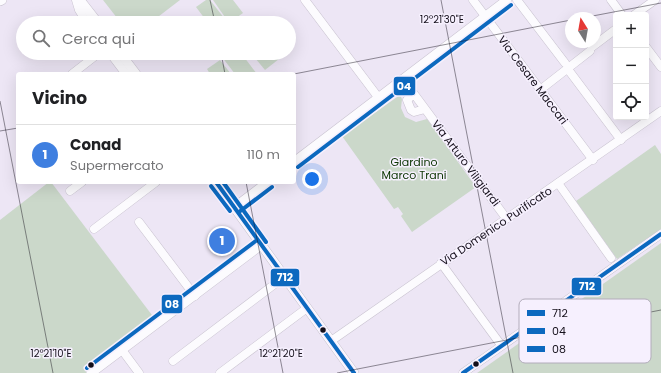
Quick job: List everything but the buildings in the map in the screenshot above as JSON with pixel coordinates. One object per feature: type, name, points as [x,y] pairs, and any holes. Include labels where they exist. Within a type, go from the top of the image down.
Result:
[{"type":"street","points":[[76,0],[83,16]]},
{"type":"street","points":[[80,0],[93,16]]},
{"type":"street","points":[[305,0],[378,98]]},
{"type":"street","name":"Via Cesare Maccari","points":[[473,0],[593,160]]},
{"type":"street","points":[[296,160],[507,0]]},
{"type":"street","points":[[517,0],[565,63]]},
{"type":"street","points":[[611,0],[620,12]]},
{"type":"street","points":[[638,12],[655,0]]},
{"type":"street","points":[[540,90],[613,31]]},
{"type":"street","points":[[647,48],[661,67]]},
{"type":"street","points":[[75,72],[90,60]]},
{"type":"street","points":[[115,60],[124,72]]},
{"type":"street","points":[[125,60],[134,72]]},
{"type":"street","points":[[570,72],[621,140]]},
{"type":"street","name":"Via Arturo Viligiardi","points":[[425,109],[506,218]]},
{"type":"street","name":"Via Domenico Purificato","points":[[331,341],[506,218],[593,160],[661,111]]},
{"type":"street","points":[[558,183],[611,258]]},
{"type":"street","points":[[70,191],[79,184]]},
{"type":"street","points":[[94,229],[153,184]]},
{"type":"street","points":[[218,184],[354,373]]},
{"type":"street","points":[[235,207],[265,184]]},
{"type":"street","points":[[139,222],[195,296]]},
{"type":"street","points":[[567,299],[661,234]]},
{"type":"street","points":[[91,373],[261,245]]},
{"type":"street","points":[[441,263],[501,345]]},
{"type":"street","points":[[173,361],[284,277]]},
{"type":"street","points":[[220,373],[308,308]]},
{"type":"street","points":[[463,373],[519,333]]},
{"type":"street","points":[[122,350],[139,373]]},
{"type":"green space","points":[[103,0],[180,0],[159,16],[116,16]]},
{"type":"green space","points":[[206,0],[210,0],[223,16],[203,16],[196,7]]},
{"type":"green space","points":[[213,0],[233,0],[243,13],[239,16],[224,16]]},
{"type":"green space","points":[[220,60],[229,72],[209,72],[207,69]]},
{"type":"green space","points":[[224,60],[246,60],[255,72],[233,72]]},
{"type":"green space","points":[[257,60],[278,60],[265,70]]},
{"type":"green space","name":"Giardino Marco Trani","points":[[400,95],[402,99],[401,108],[405,117],[416,122],[427,119],[476,187],[412,232],[401,216],[403,214],[398,207],[394,209],[342,136]]},
{"type":"green space","points":[[655,145],[661,154],[661,229],[617,259],[576,201]]},
{"type":"green space","points":[[46,184],[53,184],[158,323],[91,373],[0,373],[0,220]]},
{"type":"green space","points":[[661,243],[661,373],[477,373],[519,343],[519,363],[651,363],[651,299],[582,299]]},
{"type":"transit line","name":"04","points":[[298,167],[511,5]]},
{"type":"transit line","name":"712","points":[[217,184],[354,373]]},
{"type":"transit line","name":"08","points":[[224,184],[266,242]]},
{"type":"transit line","name":"04","points":[[211,186],[230,211]]},
{"type":"transit line","name":"04","points":[[239,212],[272,187]]},
{"type":"transit line","name":"712","points":[[568,299],[661,234]]},
{"type":"transit line","name":"08","points":[[87,368],[257,240]]},
{"type":"transit line","name":"712","points":[[463,373],[519,334]]},
{"type":"place","name":"Conad","points":[[222,241]]}]
